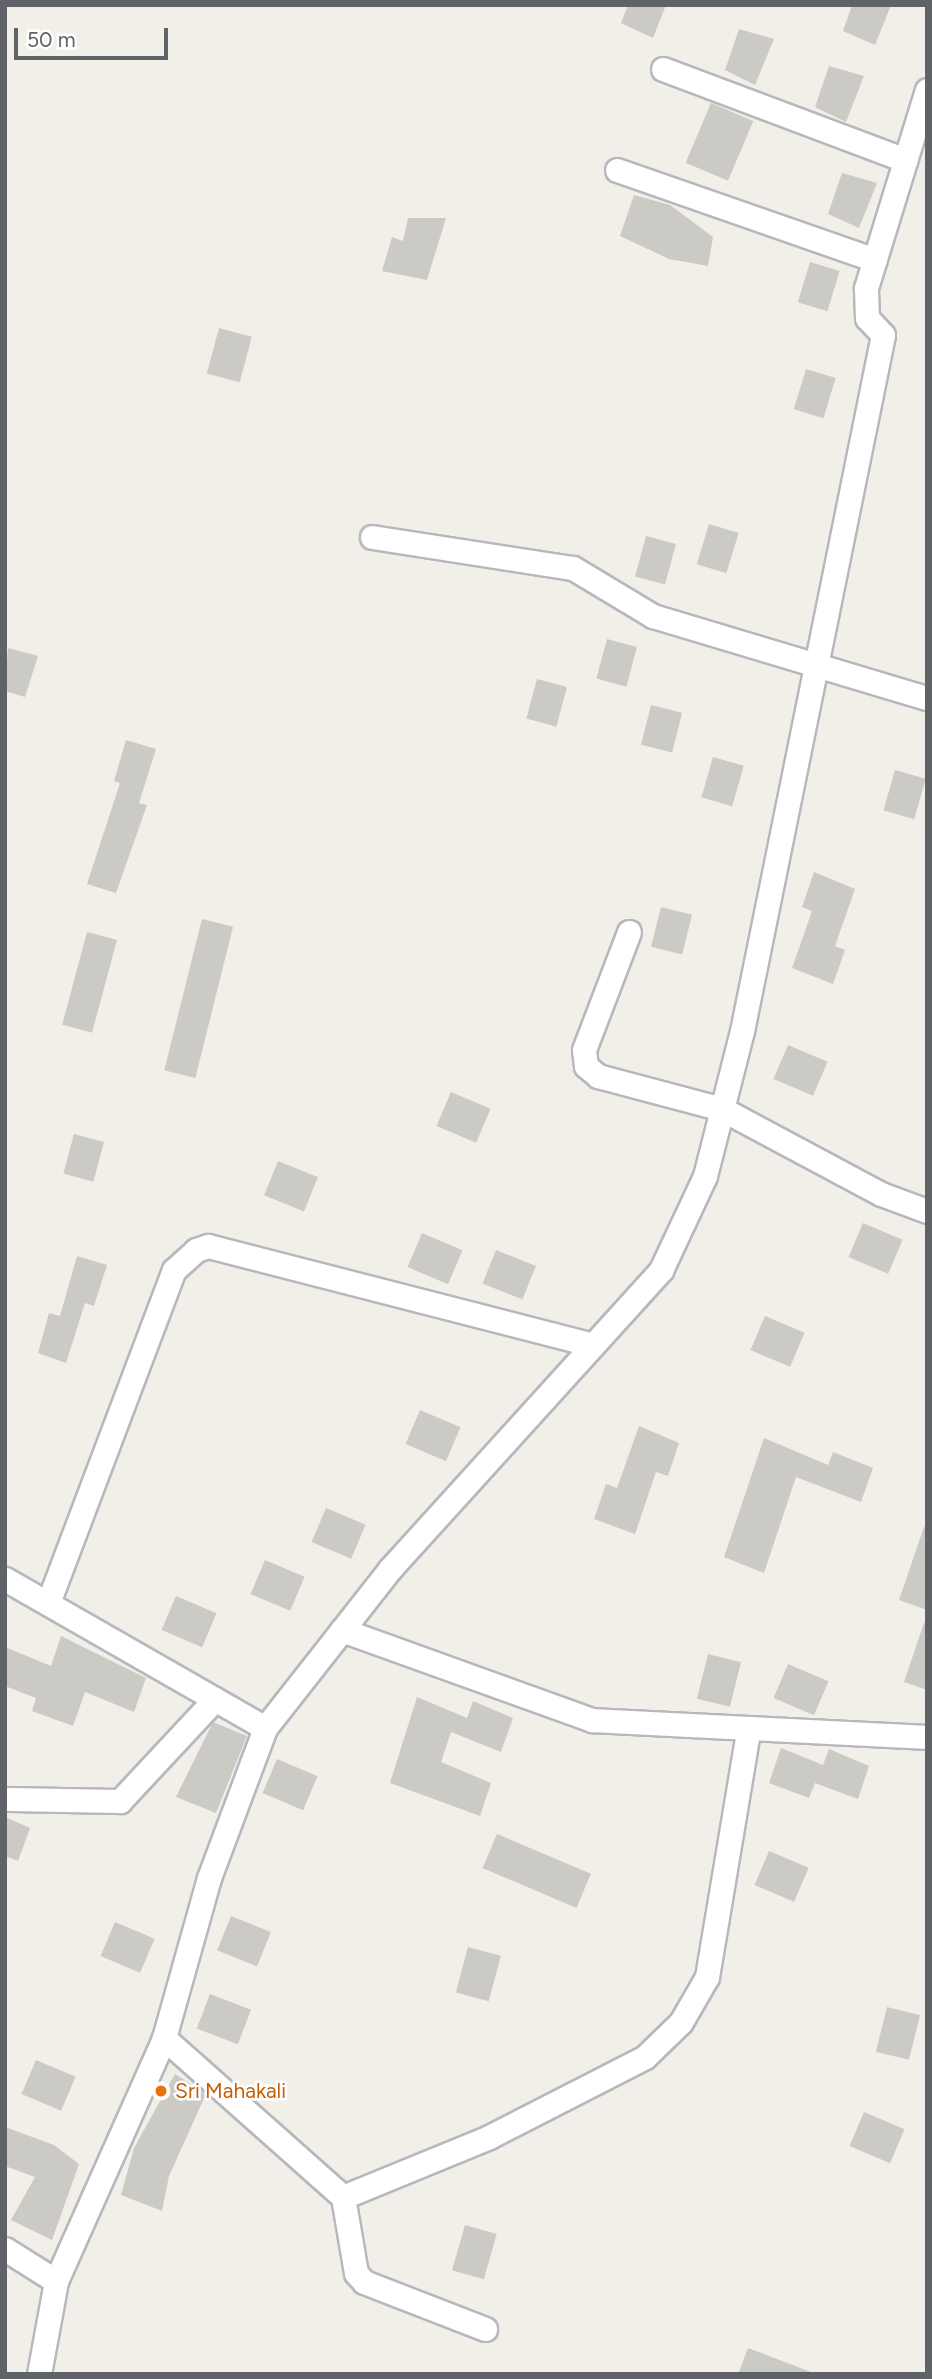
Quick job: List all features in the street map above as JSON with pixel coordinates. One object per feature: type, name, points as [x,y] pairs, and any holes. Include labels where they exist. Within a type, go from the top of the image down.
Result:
[{"type":"street","points":[[663,69],[905,160]]},
{"type":"street","points":[[39,2374],[55,2281],[164,2038],[209,1878],[265,1728],[342,1630],[591,1344],[661,1270],[705,1176],[818,667],[883,335],[867,318],[875,260],[927,90]]},
{"type":"street","points":[[617,170],[875,260]]},
{"type":"street","points":[[372,537],[573,568],[653,616],[927,698]]},
{"type":"street","points":[[629,932],[584,1050],[586,1066],[598,1076],[722,1109],[881,1194],[927,1211]]},
{"type":"street","points":[[47,1603],[174,1270],[196,1250],[208,1246],[591,1344]]},
{"type":"street","points":[[5,1579],[265,1728]]},
{"type":"street","points":[[342,1630],[592,1720],[748,1731],[927,1737]]},
{"type":"street","points":[[5,1799],[120,1801],[215,1699]]},
{"type":"street","points":[[343,2197],[489,2137],[645,2057],[681,2022],[707,1977],[748,1731]]},
{"type":"street","points":[[164,2038],[343,2197],[356,2273],[364,2282],[485,2329]]},
{"type":"street","points":[[5,2249],[55,2281]]},
{"type":"building","points":[[628,5],[666,5],[653,38],[621,23]]},
{"type":"building","points":[[852,5],[891,5],[875,45],[843,31]]},
{"type":"building","points":[[739,29],[774,39],[755,85],[725,70]]},
{"type":"building","points":[[829,66],[864,76],[846,122],[815,107]]},
{"type":"building","points":[[711,103],[753,121],[728,181],[686,163]]},
{"type":"building","points":[[842,173],[877,183],[859,228],[828,214]]},
{"type":"building","points":[[634,195],[670,205],[713,237],[708,266],[669,259],[620,236]]},
{"type":"building","points":[[408,218],[446,218],[427,280],[382,271],[392,237],[403,241]]},
{"type":"building","points":[[810,262],[840,271],[827,311],[798,302]]},
{"type":"building","points":[[219,328],[252,337],[240,382],[207,373]]},
{"type":"building","points":[[806,369],[836,378],[823,418],[794,409]]},
{"type":"building","points":[[709,524],[739,533],[726,573],[697,564]]},
{"type":"building","points":[[646,536],[676,544],[665,585],[635,577]]},
{"type":"building","points":[[607,639],[637,647],[626,687],[596,679]]},
{"type":"building","points":[[8,648],[38,656],[25,697],[5,691]]},
{"type":"building","points":[[537,679],[567,687],[556,727],[526,719]]},
{"type":"building","points":[[651,705],[682,713],[672,753],[641,745]]},
{"type":"building","points":[[126,740],[156,749],[139,803],[147,805],[116,893],[87,884],[120,783],[114,781]]},
{"type":"building","points":[[713,757],[744,766],[732,806],[701,797]]},
{"type":"building","points":[[895,770],[926,779],[914,819],[883,810]]},
{"type":"building","points":[[814,872],[855,889],[835,946],[845,950],[833,984],[792,968],[812,911],[802,907]]},
{"type":"building","points":[[661,907],[692,915],[682,955],[651,947]]},
{"type":"building","points":[[202,919],[233,927],[195,1078],[164,1070]]},
{"type":"building","points":[[87,932],[117,940],[92,1033],[62,1025]]},
{"type":"building","points":[[788,1045],[828,1062],[813,1096],[774,1079]]},
{"type":"building","points":[[451,1092],[491,1109],[476,1143],[437,1126]]},
{"type":"building","points":[[74,1134],[104,1142],[93,1182],[63,1174]]},
{"type":"building","points":[[278,1161],[318,1177],[304,1211],[264,1195]]},
{"type":"building","points":[[863,1223],[903,1240],[888,1274],[849,1257]]},
{"type":"building","points":[[422,1233],[463,1250],[448,1284],[408,1267]]},
{"type":"building","points":[[496,1250],[536,1266],[522,1299],[483,1283]]},
{"type":"building","points":[[77,1256],[107,1265],[94,1306],[85,1303],[66,1363],[38,1353],[49,1313],[60,1316]]},
{"type":"building","points":[[765,1316],[805,1333],[790,1367],[751,1350]]},
{"type":"building","points":[[420,1410],[461,1427],[446,1461],[406,1444]]},
{"type":"building","points":[[639,1426],[679,1443],[668,1476],[656,1472],[635,1534],[594,1519],[606,1484],[617,1488]]},
{"type":"building","points":[[764,1438],[828,1465],[833,1452],[873,1468],[861,1502],[796,1477],[764,1573],[724,1557]]},
{"type":"building","points":[[326,1508],[366,1525],[351,1559],[312,1542]]},
{"type":"building","points":[[924,1527],[927,1527],[927,1610],[899,1600]]},
{"type":"building","points":[[265,1560],[305,1577],[290,1611],[251,1594]]},
{"type":"building","points":[[176,1596],[217,1613],[202,1647],[162,1630]]},
{"type":"building","points":[[924,1623],[927,1623],[927,1690],[904,1682]]},
{"type":"building","points":[[61,1636],[146,1678],[134,1712],[85,1692],[73,1726],[32,1711],[36,1698],[5,1686],[5,1647],[51,1666]]},
{"type":"building","points":[[708,1654],[741,1662],[730,1707],[697,1699]]},
{"type":"building","points":[[788,1664],[829,1681],[814,1715],[774,1698]]},
{"type":"building","points":[[417,1697],[467,1718],[473,1701],[513,1718],[501,1752],[451,1732],[441,1762],[491,1783],[480,1816],[390,1783]]},
{"type":"building","points":[[213,1722],[247,1736],[216,1813],[176,1797]]},
{"type":"building","points":[[781,1748],[823,1765],[829,1749],[869,1766],[858,1799],[815,1783],[809,1798],[769,1783]]},
{"type":"building","points":[[277,1759],[318,1776],[303,1810],[263,1793]]},
{"type":"building","points":[[5,1817],[30,1828],[18,1861],[5,1856]]},
{"type":"building","points":[[497,1834],[591,1874],[576,1908],[483,1868]]},
{"type":"building","points":[[769,1851],[809,1868],[794,1902],[755,1885]]},
{"type":"building","points":[[231,1916],[271,1932],[257,1966],[217,1950]]},
{"type":"building","points":[[115,1922],[155,1939],[140,1973],[101,1956]]},
{"type":"building","points":[[468,1947],[501,1956],[489,2001],[456,1992]]},
{"type":"building","points":[[210,1994],[251,2010],[238,2044],[197,2029]]},
{"type":"building","points":[[887,2007],[920,2015],[909,2060],[876,2052]]},
{"type":"building","points":[[36,2060],[76,2077],[61,2111],[22,2094]]},
{"type":"building","points":[[175,2074],[206,2094],[169,2176],[162,2211],[121,2195],[134,2148]]},
{"type":"building","points":[[864,2112],[905,2129],[890,2163],[850,2146]]},
{"type":"building","points":[[5,2127],[54,2145],[79,2164],[52,2240],[11,2220],[35,2177],[5,2166]]},
{"type":"building","points":[[465,2225],[497,2234],[484,2279],[452,2270]]},
{"type":"building","points":[[748,2348],[811,2372],[738,2374]]},
{"type":"place","name":"Sri Mahakali","points":[[161,2091]]}]
